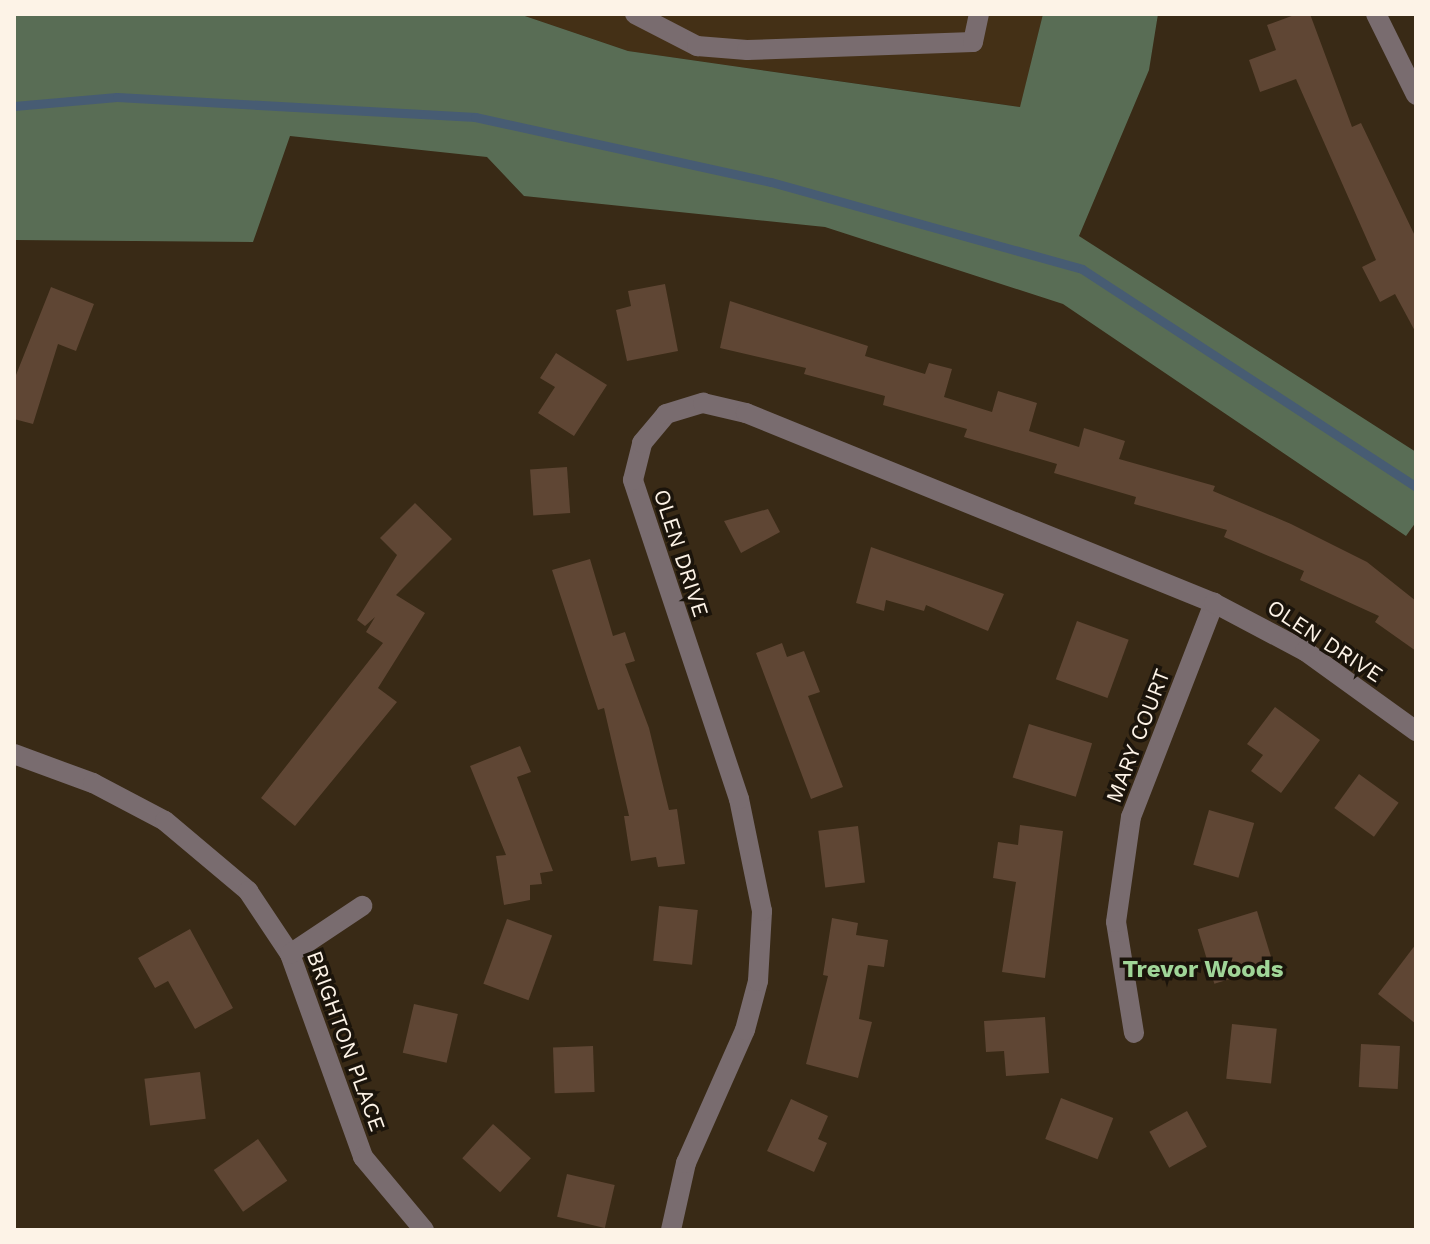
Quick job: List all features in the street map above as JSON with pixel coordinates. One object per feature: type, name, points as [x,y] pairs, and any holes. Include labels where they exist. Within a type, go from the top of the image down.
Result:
[{"type":"street","points":[[635,14],[697,46],[747,50],[973,42],[979,14]]},
{"type":"street","points":[[1376,14],[1416,95]]},
{"type":"street","name":"OLEN DRIVE","points":[[671,1230],[686,1163],[749,1017],[762,911],[739,799],[639,506],[635,461],[651,428],[686,405],[723,406],[1214,603],[1305,651],[1416,731]]},
{"type":"street","name":"MARY COURT","points":[[1134,1033],[1116,922],[1131,817],[1214,603]]},
{"type":"street","name":"BRIGHTON PLACE","points":[[14,754],[105,789],[196,841],[248,891],[290,954],[358,1147],[382,1187],[424,1230]]},
{"type":"street","points":[[290,954],[362,906]]},
{"type":"shaded area","points":[[519,14],[1043,14],[1021,107],[628,51]]},
{"type":"green space","points":[[519,14],[628,51],[1020,107],[1043,14],[1158,14],[1149,70],[1079,236],[1416,452],[1416,522],[1406,536],[1063,304],[825,227],[524,196],[487,157],[290,136],[253,242],[14,240],[14,16]]},
{"type":"building","points":[[1297,14],[1310,14],[1352,127],[1361,123],[1416,238],[1416,333],[1395,294],[1380,302],[1362,267],[1376,260],[1296,79],[1260,92],[1249,60],[1276,50],[1267,25]]},
{"type":"building","points":[[665,284],[678,351],[627,361],[616,310],[631,306],[628,291]]},
{"type":"building","points":[[51,287],[94,304],[76,351],[58,344],[33,424],[14,419],[14,380]]},
{"type":"building","points":[[730,301],[868,346],[865,356],[925,374],[929,363],[952,369],[944,397],[992,412],[998,391],[1037,403],[1029,431],[1079,447],[1084,428],[1125,441],[1119,459],[1215,486],[1213,491],[1291,524],[1367,562],[1416,601],[1416,651],[1375,622],[1379,616],[1300,580],[1304,571],[1224,537],[1227,530],[1134,504],[1136,497],[1054,473],[1057,464],[964,437],[967,429],[883,405],[885,396],[804,374],[806,368],[720,348]]},
{"type":"building","points":[[556,353],[607,385],[574,436],[538,413],[555,387],[540,378]]},
{"type":"building","points":[[567,467],[570,513],[533,515],[530,470]]},
{"type":"building","points":[[415,503],[452,539],[396,595],[425,613],[378,688],[397,702],[295,826],[261,798],[383,643],[366,632],[375,617],[365,626],[357,620],[397,555],[380,538]]},
{"type":"building","points":[[768,509],[780,532],[741,553],[724,521]]},
{"type":"building","points":[[871,547],[1004,594],[988,631],[926,605],[924,611],[886,600],[884,611],[856,603]]},
{"type":"building","points":[[590,559],[613,636],[625,632],[635,661],[625,664],[649,728],[669,810],[677,809],[685,864],[658,867],[656,857],[631,861],[624,816],[629,816],[604,708],[598,710],[552,570]]},
{"type":"building","points":[[1077,621],[1129,640],[1107,698],[1056,679]]},
{"type":"building","points":[[782,643],[787,657],[804,651],[820,692],[808,696],[843,787],[811,799],[756,653]]},
{"type":"building","points":[[1275,707],[1320,740],[1281,793],[1251,771],[1263,755],[1247,744]]},
{"type":"building","points":[[1029,724],[1092,743],[1076,797],[1013,778]]},
{"type":"building","points":[[520,746],[531,772],[517,777],[553,871],[540,873],[542,884],[530,885],[530,900],[504,905],[496,856],[506,855],[470,766]]},
{"type":"building","points":[[1359,774],[1399,803],[1374,837],[1334,808]]},
{"type":"building","points":[[1209,810],[1254,823],[1238,878],[1193,865]]},
{"type":"building","points":[[1020,825],[1063,831],[1045,978],[1002,972],[1016,882],[993,878],[998,842],[1018,845]]},
{"type":"building","points":[[858,826],[865,883],[825,887],[818,831]]},
{"type":"building","points":[[659,906],[698,910],[692,965],[653,961]]},
{"type":"building","points":[[1257,911],[1274,966],[1214,984],[1198,929]]},
{"type":"building","points":[[832,918],[858,923],[856,935],[888,940],[884,967],[868,965],[859,1019],[872,1022],[858,1078],[806,1064],[828,976],[823,975]]},
{"type":"building","points":[[507,919],[552,935],[529,1000],[483,984]]},
{"type":"building","points":[[190,929],[233,1008],[195,1029],[168,981],[155,988],[138,958]]},
{"type":"building","points":[[1416,944],[1416,1024],[1378,994]]},
{"type":"building","points":[[414,1004],[458,1014],[447,1063],[403,1053]]},
{"type":"building","points":[[1045,1017],[1049,1073],[1006,1076],[1004,1051],[986,1052],[984,1021]]},
{"type":"building","points":[[1232,1024],[1277,1029],[1271,1083],[1226,1079]]},
{"type":"building","points":[[1361,1044],[1400,1046],[1398,1089],[1359,1087]]},
{"type":"building","points":[[593,1046],[595,1092],[555,1093],[553,1047]]},
{"type":"building","points":[[200,1072],[206,1119],[150,1125],[144,1079]]},
{"type":"building","points":[[1061,1098],[1113,1118],[1098,1159],[1045,1139]]},
{"type":"building","points":[[791,1099],[828,1116],[818,1139],[827,1143],[814,1172],[767,1151]]},
{"type":"building","points":[[1187,1111],[1207,1147],[1169,1168],[1149,1132]]},
{"type":"building","points":[[493,1124],[531,1158],[500,1192],[462,1158]]},
{"type":"building","points":[[258,1139],[287,1181],[243,1212],[214,1170]]},
{"type":"building","points":[[567,1174],[615,1185],[605,1228],[557,1217]]},
{"type":"waterway","points":[[14,106],[117,97],[475,117],[771,182],[1082,269],[1416,487]]},
{"type":"district","name":"Trevor Woods","points":[[1203,970]]}]
